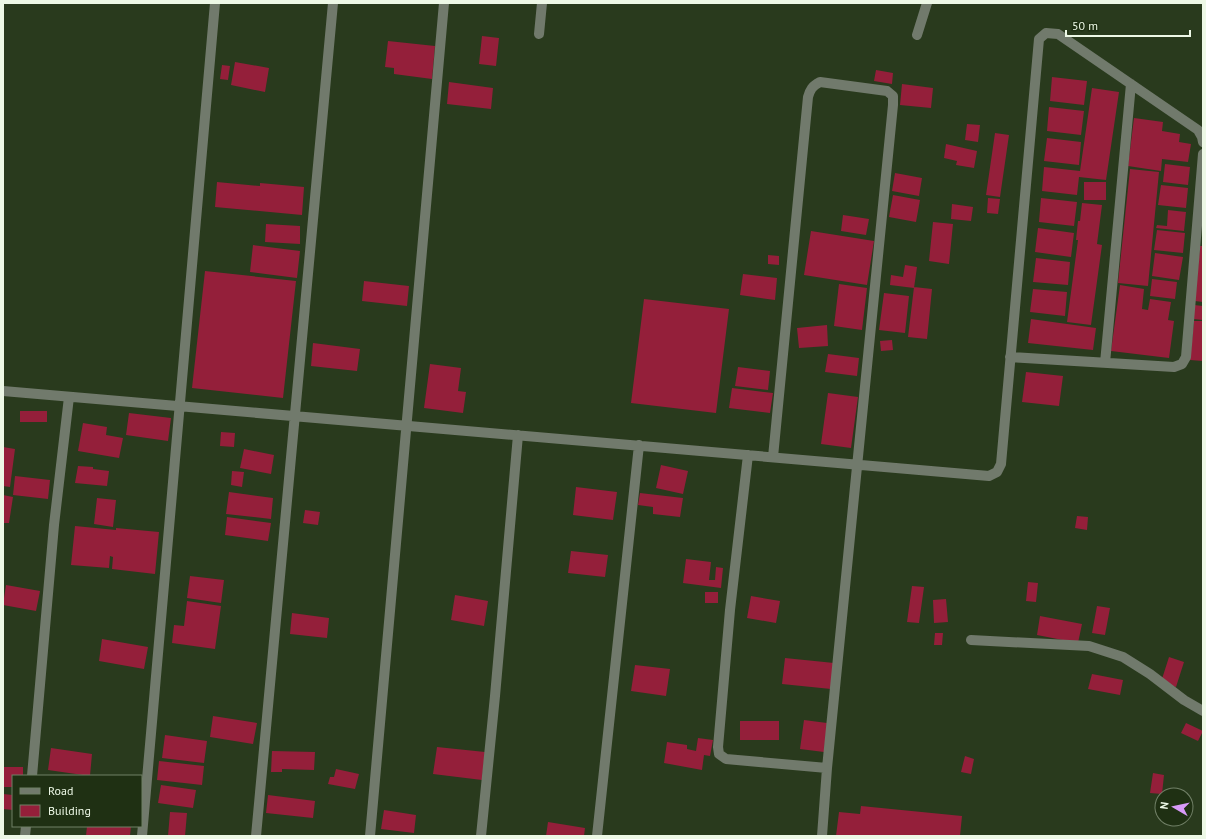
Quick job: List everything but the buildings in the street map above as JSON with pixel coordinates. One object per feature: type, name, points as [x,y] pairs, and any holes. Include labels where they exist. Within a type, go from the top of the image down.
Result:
[{"type":"street","points":[[142,836],[215,3]]},
{"type":"street","points":[[256,836],[333,3]]},
{"type":"street","points":[[370,836],[444,3]]},
{"type":"street","points":[[539,34],[542,3]]},
{"type":"street","points":[[917,35],[927,3]]},
{"type":"street","points":[[3,391],[989,476],[997,472],[1001,464],[1039,39],[1046,33],[1058,34],[1198,130],[1203,142]]},
{"type":"street","points":[[773,457],[808,97],[810,90],[814,85],[820,82],[887,92],[893,96],[893,105],[822,836]]},
{"type":"street","points":[[1104,363],[1131,84]]},
{"type":"street","points":[[1010,358],[1174,367],[1182,364],[1186,357],[1203,154]]},
{"type":"street","points":[[32,775],[54,524],[69,397]]},
{"type":"street","points":[[481,836],[518,435]]},
{"type":"street","points":[[597,836],[639,446]]},
{"type":"street","points":[[748,455],[730,610],[718,747],[719,754],[726,759],[828,768]]},
{"type":"street","points":[[972,640],[1089,646],[1123,657],[1150,674],[1184,700],[1203,711]]}]
